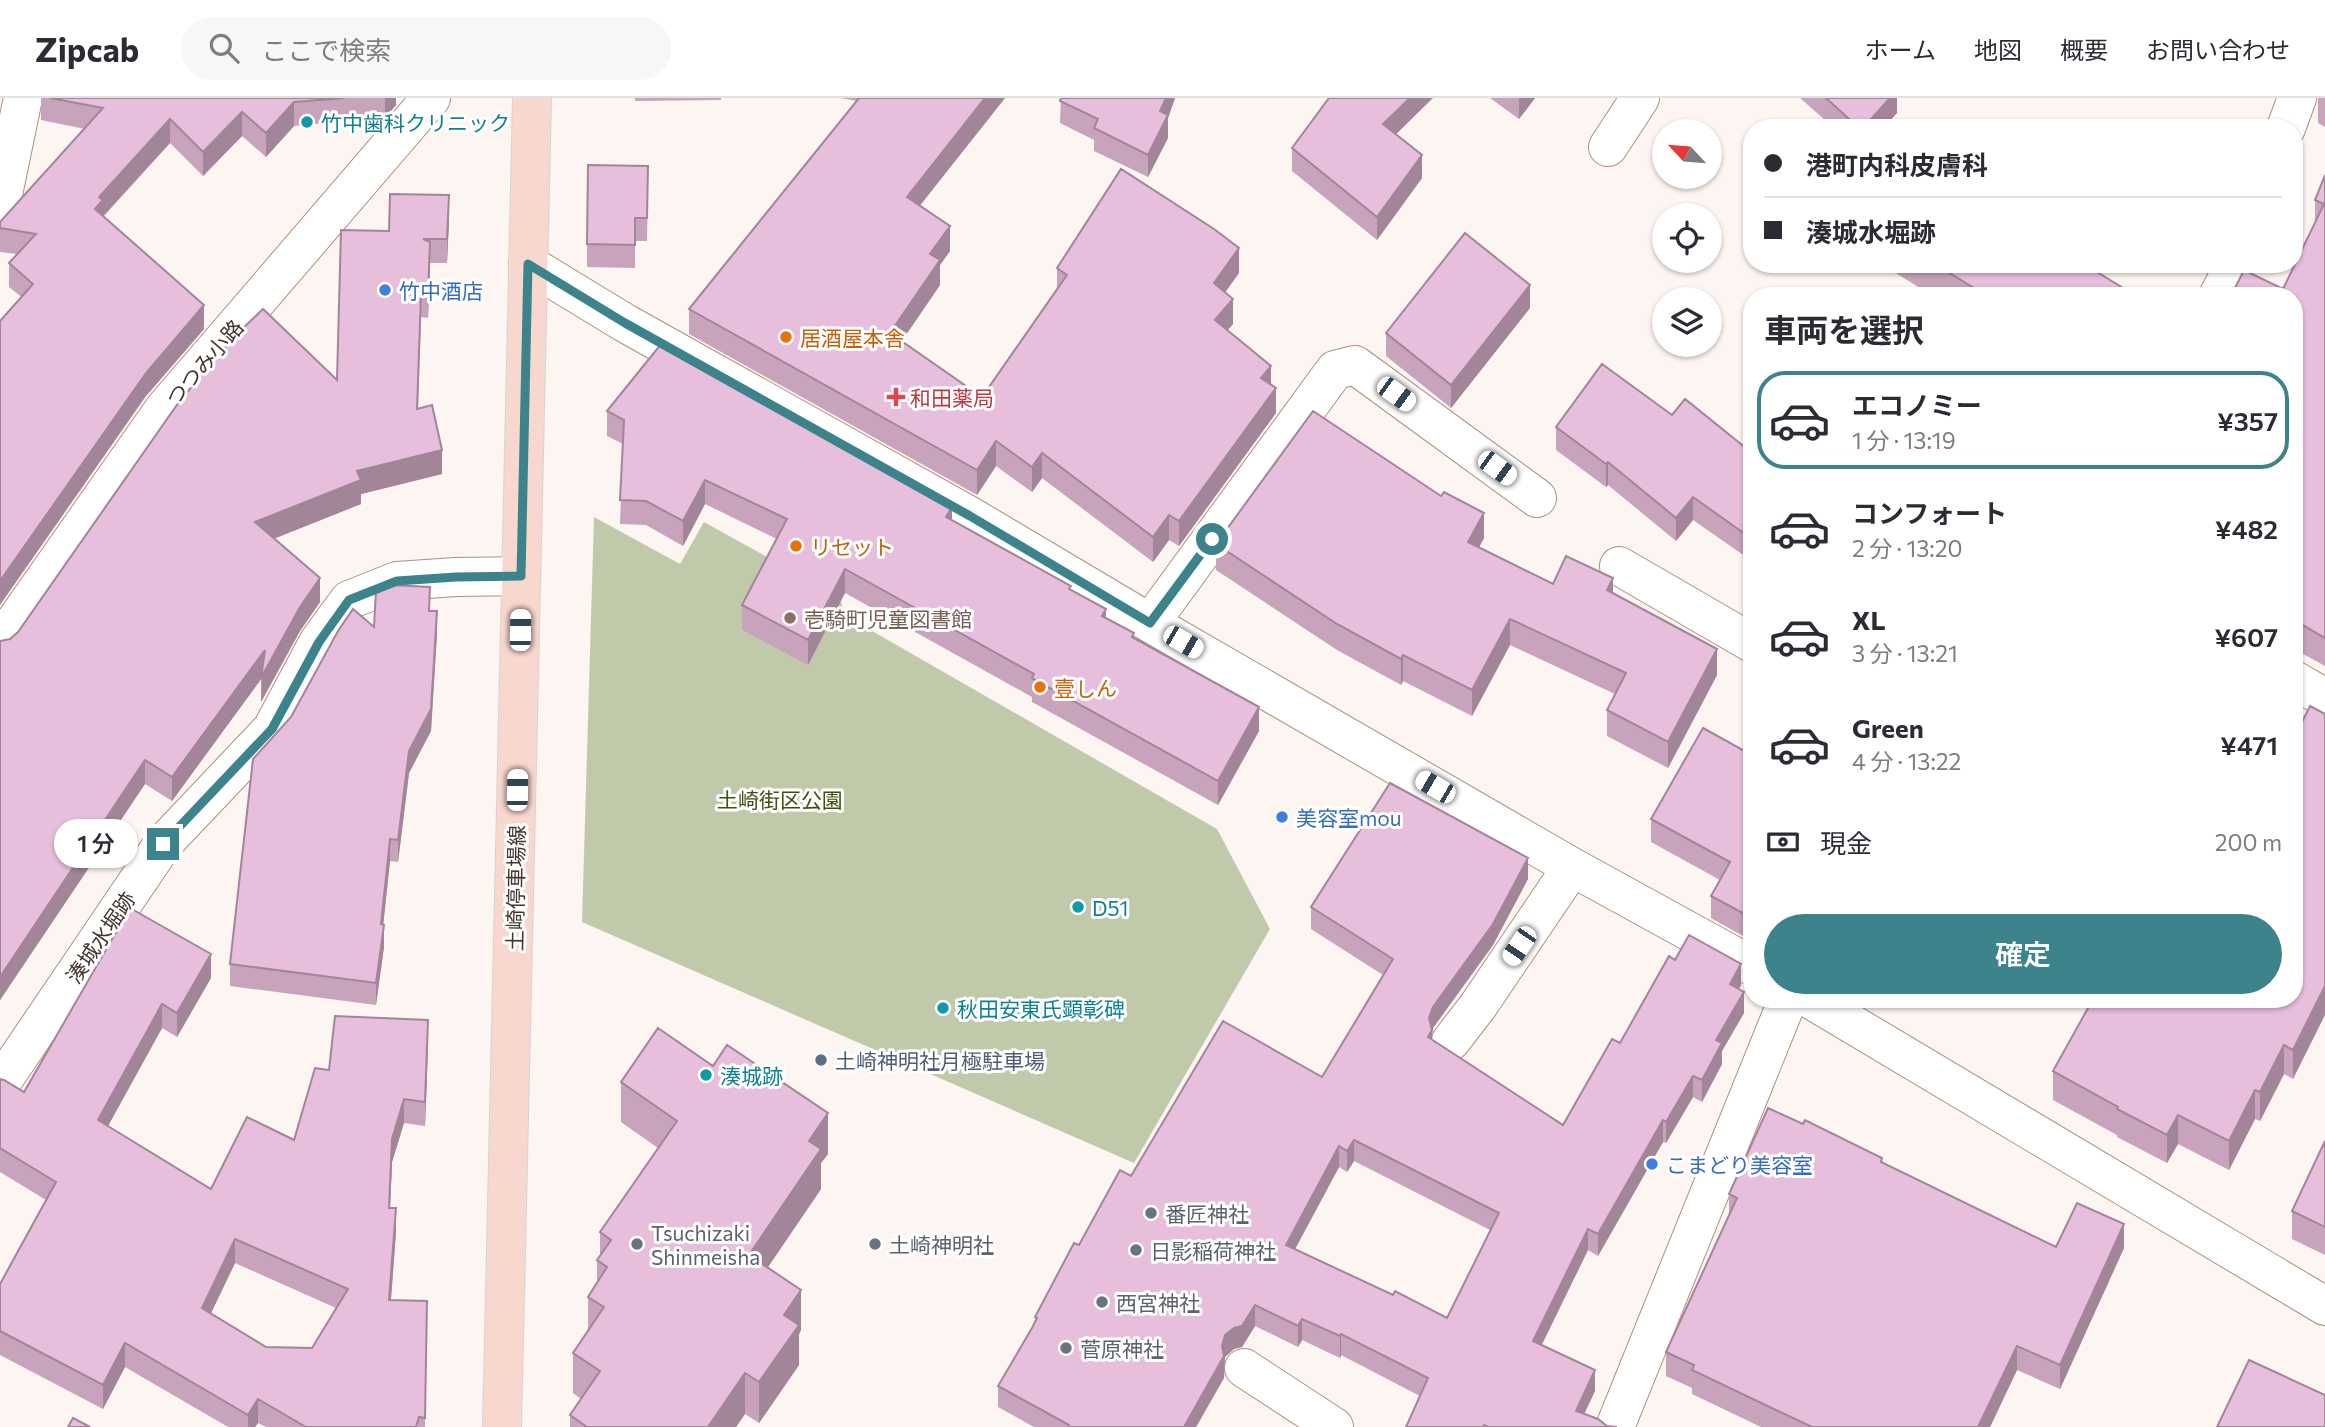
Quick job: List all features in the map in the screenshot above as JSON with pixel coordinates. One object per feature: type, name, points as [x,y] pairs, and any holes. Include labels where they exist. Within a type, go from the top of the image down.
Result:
[{"type":"main road","name":"土崎停車場線","points":[[502,1427],[532,98]]},
{"type":"street","points":[[0,209],[23,98]]},
{"type":"street","name":"つつみ小路","points":[[0,643],[164,409],[431,98]]},
{"type":"street","points":[[1608,148],[1640,98]]},
{"type":"street","points":[[2289,119],[2297,98]]},
{"type":"street","points":[[528,264],[625,323],[970,516],[1573,867],[1743,961]]},
{"type":"street","points":[[1150,623],[1335,370],[1355,365],[1537,498]]},
{"type":"street","points":[[1619,566],[1743,638]]},
{"type":"street","name":"湊城水堀跡","points":[[1,1083],[163,844],[272,729],[319,642],[349,600],[397,581],[521,576]]},
{"type":"street","points":[[2303,685],[2325,698]]},
{"type":"street","points":[[1451,1041],[1573,867]]},
{"type":"street","points":[[1615,1427],[1783,1008]]},
{"type":"street","points":[[1825,1008],[2325,1306]]},
{"type":"street","points":[[1244,1368],[1334,1427]]},
{"type":"green space","name":"土崎街区公園","points":[[594,517],[680,564],[704,522],[839,597],[846,616],[1217,829],[1270,929],[1134,1163],[582,922]]},
{"type":"building","points":[[50,98],[344,98],[294,102],[266,133],[242,112],[203,152],[170,119],[99,197],[103,200],[95,209],[204,305],[146,373],[0,581],[0,321],[33,284],[9,263],[36,234],[0,228],[0,222],[103,108]]},
{"type":"building","points":[[859,98],[985,98],[907,197],[950,226],[930,254],[940,260],[890,333],[982,397],[1067,275],[1057,268],[1121,169],[1239,248],[1214,283],[1233,299],[1215,320],[1271,366],[1261,378],[1276,388],[1179,521],[1169,515],[1153,537],[1042,453],[1032,467],[996,441],[977,470],[689,309]]},
{"type":"building","points":[[1061,98],[1166,98],[1160,111],[1168,115],[1148,155],[1094,128],[1098,119],[1060,101]]},
{"type":"building","points":[[1329,98],[1410,98],[1383,124],[1422,155],[1377,217],[1292,148]]},
{"type":"building","points":[[1826,98],[1890,98],[1871,119],[1849,119]]},
{"type":"building","points":[[588,165],[648,166],[647,218],[635,218],[635,245],[587,244]]},
{"type":"building","points":[[2325,175],[2325,638],[2303,625],[2303,287],[2284,287],[2291,273],[2303,273],[2303,248],[2324,204],[2315,200]]},
{"type":"building","points":[[390,194],[449,195],[447,239],[423,239],[430,242],[428,294],[421,294],[417,409],[432,405],[442,450],[357,471],[361,480],[255,522],[320,578],[300,607],[261,678],[265,650],[172,777],[145,760],[0,977],[0,641],[10,639],[18,632],[181,399],[237,334],[263,309],[337,380],[341,230],[389,231]]},
{"type":"building","points":[[1465,233],[1530,285],[1451,385],[1386,333]]},
{"type":"building","points":[[1950,273],[2099,273],[2121,287],[1972,287]]},
{"type":"building","points":[[2242,273],[2250,273],[2279,287],[2236,287]]},
{"type":"building","points":[[661,344],[952,507],[946,517],[1071,586],[1069,589],[1106,609],[1102,616],[1134,633],[1132,637],[1259,707],[1218,781],[1032,678],[1034,674],[845,569],[808,640],[742,605],[787,519],[705,480],[683,521],[646,501],[620,500],[624,420],[607,411]]},
{"type":"building","points":[[1602,364],[1672,415],[1685,399],[1743,446],[1743,533],[1693,497],[1676,518],[1608,462],[1606,464],[1556,427]]},
{"type":"building","points":[[1313,411],[1441,496],[1444,492],[1484,513],[1468,542],[1553,584],[1566,556],[1613,578],[1607,590],[1717,649],[1668,742],[1607,710],[1626,673],[1510,619],[1472,690],[1403,655],[1401,659],[1337,624],[1216,544]]},
{"type":"building","points":[[391,585],[430,587],[429,611],[437,611],[431,709],[409,751],[398,840],[390,839],[381,924],[384,925],[376,983],[230,964],[253,759],[291,717],[353,609],[374,627],[376,591]]},
{"type":"building","points":[[2310,706],[2325,714],[2325,986],[2293,1050],[2284,1045],[2260,1092],[2255,1090],[2229,1141],[2178,1115],[2167,1135],[2053,1071],[2088,1008],[2303,1008],[2303,720]]},
{"type":"building","points":[[1703,728],[1743,750],[1743,913],[1711,896],[1730,862],[1651,819]]},
{"type":"building","points":[[1390,783],[1528,858],[1493,924],[1433,1007],[1429,1018],[1432,1030],[1428,1037],[1563,1125],[1612,1039],[1620,1043],[1669,956],[1675,960],[1689,935],[1741,964],[1730,984],[1743,994],[1716,1040],[1722,1043],[1702,1080],[1693,1076],[1666,1122],[1663,1120],[1598,1234],[1588,1229],[1533,1341],[1595,1370],[1576,1411],[1598,1419],[1607,1426],[1617,1427],[1406,1427],[1428,1378],[1341,1334],[1340,1336],[1302,1319],[1298,1326],[1255,1305],[1242,1326],[1225,1335],[1222,1346],[1224,1356],[1184,1427],[1068,1427],[1069,1425],[998,1386],[1032,1328],[1037,1318],[1035,1317],[1074,1243],[1079,1245],[1120,1170],[1131,1176],[1223,1021],[1322,1077],[1393,959],[1311,907]],"holes":[[[1354,1140],[1499,1213],[1447,1318],[1395,1291],[1393,1295],[1286,1245],[1339,1146],[1347,1151]]]},
{"type":"building","points":[[130,908],[211,954],[177,1013],[162,1004],[98,1120],[211,1189],[247,1117],[294,1140],[315,1068],[329,1070],[335,1016],[428,1020],[425,1102],[404,1099],[392,1139],[389,1208],[396,1208],[389,1300],[427,1301],[425,1418],[419,1417],[416,1427],[306,1427],[258,1399],[248,1415],[125,1343],[103,1385],[0,1331],[0,1284],[56,1182],[0,1148],[0,1079],[24,1092]],"holes":[[[235,1239],[348,1289],[312,1348],[266,1347],[202,1308]]]},
{"type":"building","name":"Tsuchizaki Shinmeisha","points":[[658,1028],[713,1066],[727,1045],[828,1113],[809,1141],[821,1149],[749,1255],[801,1290],[784,1315],[799,1325],[759,1382],[745,1373],[708,1427],[587,1427],[570,1415],[600,1371],[573,1353],[604,1307],[588,1297],[607,1267],[597,1260],[611,1240],[600,1232],[677,1121],[621,1082]]},
{"type":"building","points":[[1768,1108],[1803,1124],[1805,1120],[1882,1158],[1881,1162],[2056,1247],[2077,1203],[2124,1224],[2060,1365],[2017,1346],[1978,1427],[1812,1427],[1692,1370],[1694,1365],[1666,1352],[1737,1198],[1729,1194]]},
{"type":"building","points":[[2325,1141],[2325,1227],[2292,1211]]},
{"type":"building","points":[[2249,1360],[2325,1395],[2325,1427],[2217,1427]]},
{"type":"building","points":[[73,1418],[90,1427],[68,1427]]},
{"type":"place","name":"竹中歯科クリニック","points":[[307,122]]},
{"type":"place","name":"竹中酒店","points":[[385,290]]},
{"type":"place","name":"居酒屋本舎","points":[[786,337]]},
{"type":"place","name":"和田薬局","points":[[896,397]]},
{"type":"place","name":"リセット","points":[[796,546]]},
{"type":"place","name":"壱騎町児童図書館","points":[[790,618]]},
{"type":"place","name":"壹しん","points":[[1040,687]]},
{"type":"place","name":"美容室mou","points":[[1282,817]]},
{"type":"place","name":"D51","points":[[1078,907]]},
{"type":"place","name":"秋田安東氏顕彰碑","points":[[943,1008]]},
{"type":"place","name":"土崎神明社月極駐車場","points":[[821,1060]]},
{"type":"place","name":"湊城跡","points":[[706,1075]]},
{"type":"place","name":"こまどり美容室","points":[[1652,1164]]},
{"type":"place","name":"番匠神社","points":[[1151,1213]]},
{"type":"place","name":"Tsuchizaki Shinmeisha","points":[[637,1244]]},
{"type":"place","name":"土崎神明社","points":[[875,1244]]},
{"type":"place","name":"日影稲荷神社","points":[[1136,1250]]},
{"type":"place","name":"西宮神社","points":[[1102,1302]]},
{"type":"place","name":"菅原神社","points":[[1066,1348]]},
{"type":"route","points":[[163,844],[272,729],[319,642],[349,600],[397,581],[521,576],[528,264],[578,296],[970,516],[1150,623],[1212,539]]}]
